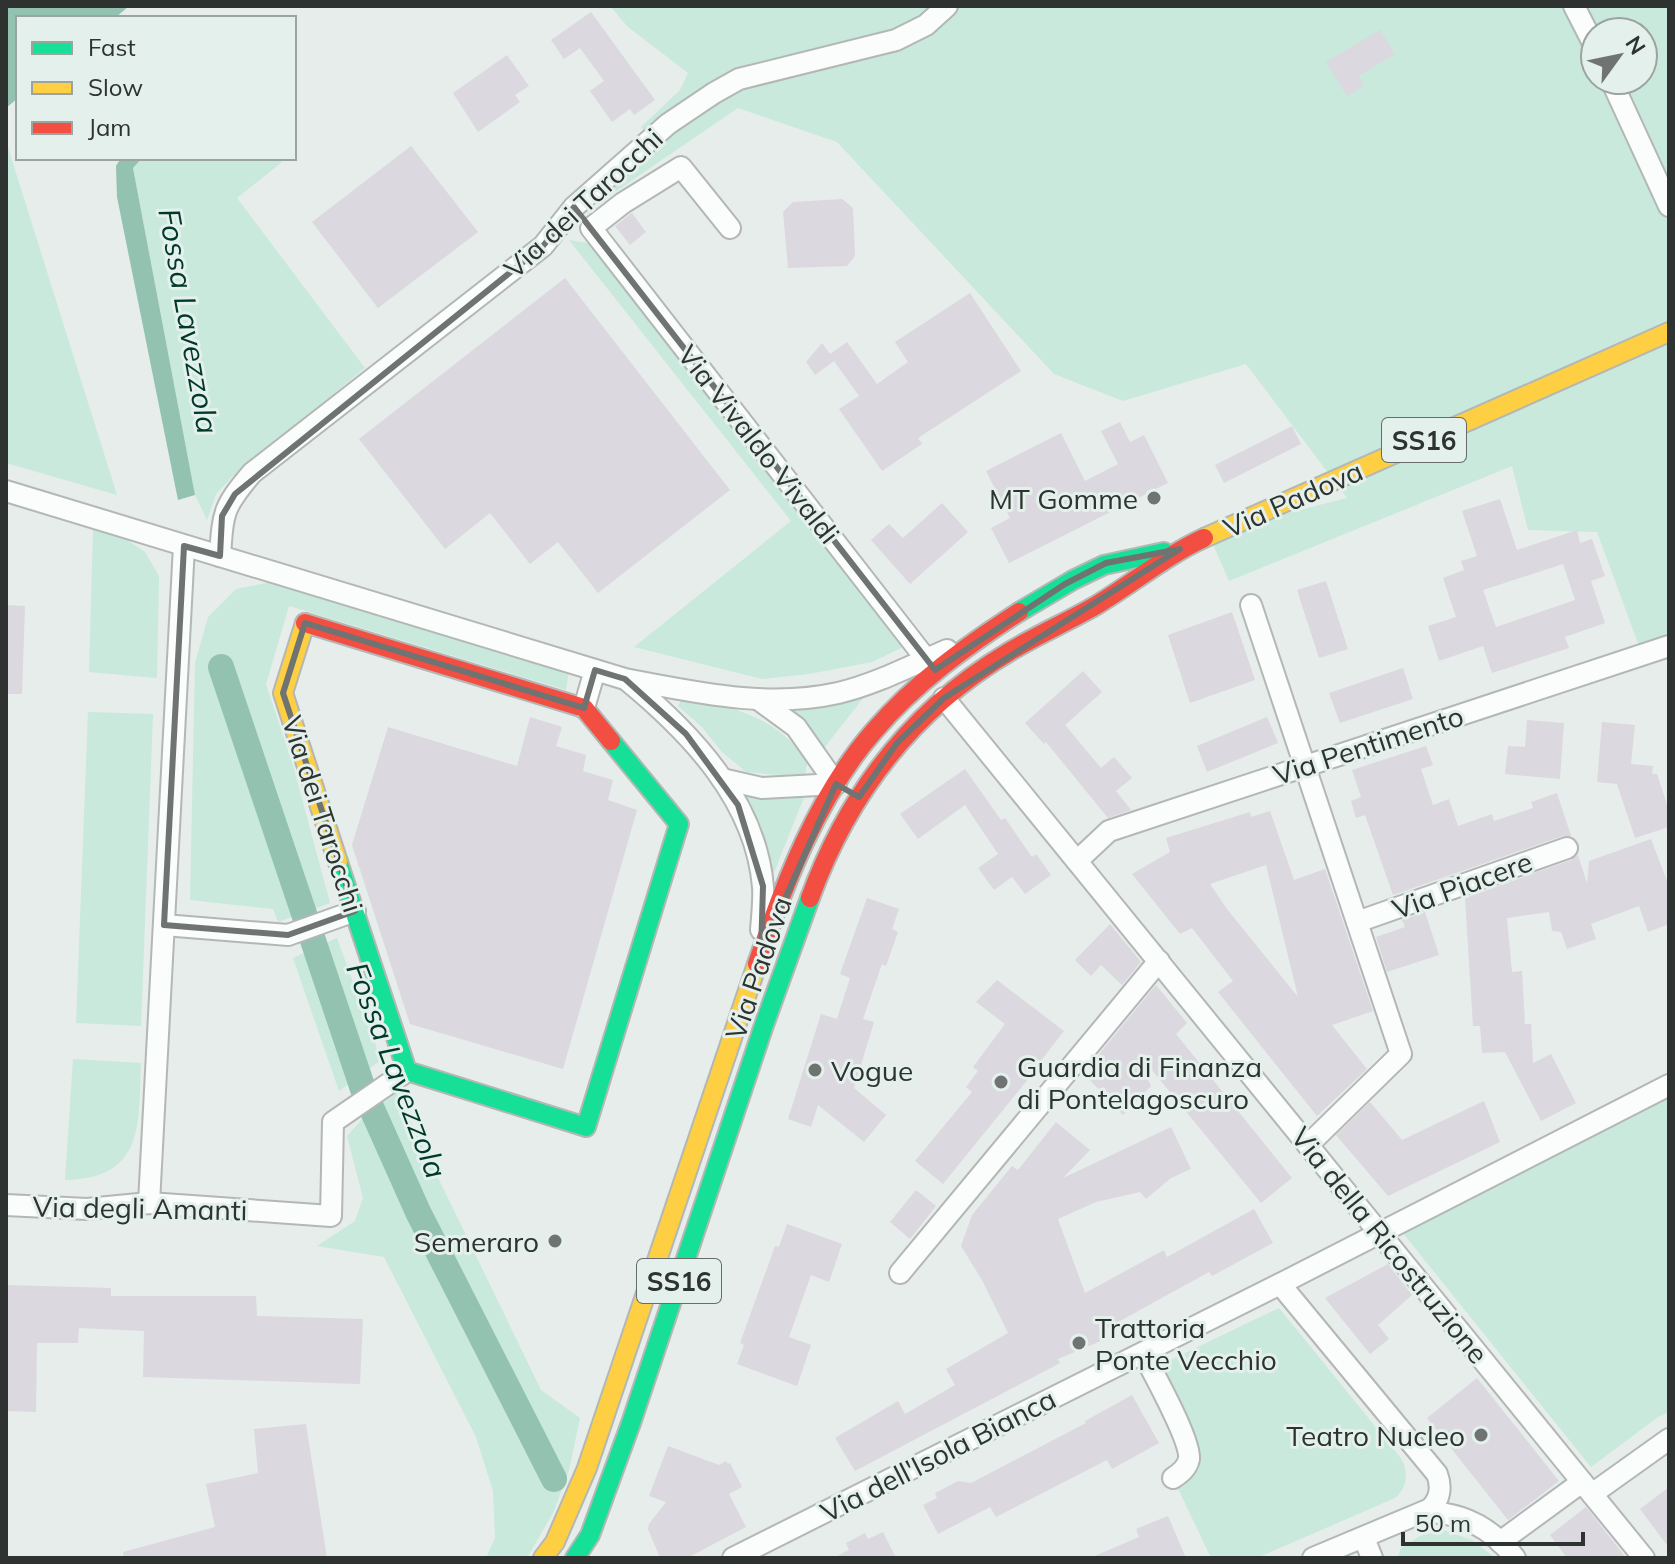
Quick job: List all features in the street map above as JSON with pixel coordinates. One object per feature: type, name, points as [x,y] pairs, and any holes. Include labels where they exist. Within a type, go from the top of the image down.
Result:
[{"type":"main road","name":"Via Padova","points":[[575,1558],[590,1535],[711,1189],[764,1025],[822,866],[859,797],[897,743],[944,698],[1007,653],[1096,605],[1180,549],[1669,332]]},
{"type":"main road","name":"Via Padova","points":[[974,640],[1065,584],[1106,563],[1180,549]]},
{"type":"main road","name":"Via dei Tarocchi","points":[[407,1071],[283,693],[305,623],[584,708]]},
{"type":"main road","points":[[930,665],[944,698]]},
{"type":"main road","name":"Via Padova","points":[[543,1558],[555,1542],[587,1468],[761,953],[789,879],[836,784],[888,714],[930,665]]},
{"type":"main road","points":[[407,1071],[586,1127],[679,824],[584,708]]},
{"type":"main road","points":[[836,784],[859,797]]},
{"type":"main road","points":[[685,1182],[711,1189]]},
{"type":"main road","points":[[630,1345],[656,1349]]},
{"type":"main road","points":[[590,1535],[594,1558]]},
{"type":"street","name":"Via dei Tarocchi","points":[[220,556],[222,516],[252,473],[543,246],[574,207],[668,124],[739,79],[896,40],[926,25],[947,6]]},
{"type":"street","points":[[1618,96],[1669,206]]},
{"type":"street","points":[[591,228],[623,203],[681,167],[730,228]]},
{"type":"street","name":"Via Vivaldo Vivaldi","points":[[574,207],[930,665]]},
{"type":"street","points":[[6,491],[625,679],[708,694],[759,700],[838,693],[930,665],[974,640]]},
{"type":"street","points":[[149,1203],[184,546]]},
{"type":"street","name":"Via Piacere","points":[[1251,605],[1401,1054],[1308,1145]]},
{"type":"street","name":"Via Pentimento","points":[[1077,861],[1109,831],[1669,646]]},
{"type":"street","points":[[584,708],[595,670]]},
{"type":"street","points":[[625,679],[670,718],[722,779],[738,805],[752,838],[763,886],[761,953]]},
{"type":"street","name":"Via della Ricostruzione","points":[[944,698],[1644,1558]]},
{"type":"street","points":[[759,700],[796,727],[836,784]]},
{"type":"street","points":[[722,779],[762,788],[836,784]]},
{"type":"street","name":"Via Piacere","points":[[1357,922],[1567,848]]},
{"type":"street","points":[[164,925],[288,935],[355,911]]},
{"type":"street","points":[[900,1273],[1159,961]]},
{"type":"street","name":"Via degli Amanti","points":[[6,1205],[87,1209],[149,1203],[331,1216],[333,1122],[407,1071]]},
{"type":"street","name":"Via dell'Isola Bianca","points":[[733,1558],[1669,1085]]},
{"type":"street","points":[[1280,1284],[1437,1474],[1439,1495],[1436,1503],[1424,1512],[1313,1558]]},
{"type":"street","points":[[1143,1353],[1189,1455],[1186,1466],[1173,1478]]},
{"type":"street","points":[[1500,1542],[1560,1498],[1587,1488],[1669,1439]]},
{"type":"street","points":[[1424,1512],[1461,1516],[1475,1522],[1515,1558]]},
{"type":"street","points":[[1364,1538],[1372,1558]]},
{"type":"highlighted area","points":[[574,207],[935,670],[1065,584],[1106,563],[1180,549],[944,698],[897,743],[859,797],[836,784],[761,953],[763,886],[738,805],[686,734],[625,679],[595,670],[584,708],[305,623],[283,693],[355,911],[288,935],[164,925],[184,546],[220,556],[222,516],[235,494],[543,246]]},
{"type":"shaded area","points":[[6,6],[129,6],[117,16],[16,16],[16,100],[6,108]]},
{"type":"shaded area","points":[[610,6],[1669,6],[1669,638],[1639,646],[1597,532],[1528,530],[1512,466],[1229,581],[1208,533],[1347,498],[1246,364],[1123,401],[1054,374],[837,142],[738,108],[606,198],[601,193],[657,145],[641,127],[680,90],[688,73],[628,27]]},
{"type":"shaded area","points":[[6,141],[117,495],[6,463]]},
{"type":"shaded area","points":[[120,160],[140,160],[133,168],[195,495],[178,500],[117,197],[116,166]]},
{"type":"shaded area","points":[[140,160],[280,160],[282,162],[237,198],[365,368],[232,477],[216,494],[207,520],[195,495],[133,168]]},
{"type":"shaded area","points":[[569,240],[594,244],[907,645],[872,662],[762,679],[634,647],[791,521]]},
{"type":"shaded area","points":[[93,529],[121,536],[145,552],[159,576],[157,678],[89,672]]},
{"type":"shaded area","points":[[277,581],[569,671],[566,690],[289,606],[266,684],[294,769],[330,903],[278,922],[273,909],[190,900],[195,663],[208,617],[236,589]]},
{"type":"shaded area","points":[[685,693],[752,716],[780,732],[808,760],[805,774],[746,772],[678,706]]},
{"type":"shaded area","points":[[867,693],[824,748],[809,725],[786,709]]},
{"type":"shaded area","points":[[88,712],[153,714],[141,1026],[76,1023]]},
{"type":"shaded area","points":[[805,795],[771,880],[761,832],[745,797],[772,799]]},
{"type":"shaded area","points":[[337,938],[381,1060],[339,1091],[293,958]]},
{"type":"shaded area","points":[[73,1059],[141,1063],[139,1107],[132,1144],[124,1158],[111,1169],[91,1177],[65,1180]]},
{"type":"shaded area","points":[[1669,1088],[1669,1412],[1591,1467],[1394,1222]]},
{"type":"shaded area","points":[[397,1093],[541,1390],[580,1418],[569,1470],[554,1511],[527,1558],[486,1558],[495,1538],[493,1491],[476,1437],[384,1257],[317,1246],[355,1221],[363,1198],[347,1136],[366,1115]]},
{"type":"shaded area","points":[[1279,1308],[1400,1457],[1406,1473],[1405,1484],[1395,1498],[1257,1558],[1211,1558],[1175,1482],[1189,1472],[1154,1368]]},
{"type":"shaded area","points":[[1443,1530],[1472,1540],[1495,1558],[1398,1558],[1401,1548],[1420,1536]]},
{"type":"building","points":[[591,12],[655,100],[634,115],[630,109],[612,122],[590,91],[604,81],[580,48],[564,59],[551,40]]},
{"type":"building","points":[[1380,30],[1395,54],[1359,76],[1364,86],[1347,96],[1326,62]]},
{"type":"building","points":[[507,55],[529,86],[515,95],[520,102],[478,132],[453,93]]},
{"type":"building","points":[[411,146],[478,232],[378,308],[312,222]]},
{"type":"building","points":[[842,199],[853,208],[855,256],[847,266],[788,268],[783,212],[793,202]]},
{"type":"building","points":[[632,213],[646,232],[630,245],[615,226]]},
{"type":"building","points":[[565,278],[730,490],[598,593],[558,542],[530,564],[490,513],[445,549],[359,439]]},
{"type":"building","points":[[970,293],[1021,371],[918,438],[922,444],[882,471],[839,409],[859,396],[834,361],[815,375],[806,362],[822,343],[830,354],[847,342],[877,384],[908,362],[895,342]]},
{"type":"building","points":[[1120,422],[1130,442],[1144,435],[1168,483],[1009,563],[991,528],[1010,518],[986,471],[1061,433],[1085,481],[1118,464],[1101,431]]},
{"type":"building","points":[[1292,426],[1301,444],[1224,483],[1215,465]]},
{"type":"building","points":[[1500,499],[1517,550],[1577,530],[1580,543],[1592,539],[1605,576],[1591,581],[1605,623],[1565,637],[1569,648],[1492,673],[1483,646],[1439,661],[1428,626],[1456,617],[1443,578],[1464,570],[1461,561],[1477,556],[1462,511]],"holes":[[[1563,564],[1575,600],[1496,627],[1483,590]]]},
{"type":"building","points":[[942,503],[968,532],[910,584],[871,540],[889,524],[903,538]]},
{"type":"building","points":[[1326,581],[1348,649],[1319,658],[1297,590]]},
{"type":"building","points":[[6,605],[25,606],[22,694],[6,694]]},
{"type":"building","points":[[1232,612],[1255,680],[1190,703],[1168,635]]},
{"type":"building","points":[[1403,668],[1413,699],[1340,723],[1329,693]]},
{"type":"building","points":[[1083,671],[1102,692],[1065,725],[1101,768],[1114,757],[1132,778],[1116,791],[1131,810],[1108,818],[1046,742],[1044,744],[1025,723]]},
{"type":"building","points":[[530,717],[562,727],[556,746],[586,755],[583,771],[613,780],[608,800],[637,810],[563,1069],[410,1024],[352,845],[388,727],[517,766]]},
{"type":"building","points":[[1267,717],[1278,743],[1207,772],[1197,746]]},
{"type":"building","points":[[1527,720],[1564,723],[1560,779],[1505,774],[1508,746],[1525,747]]},
{"type":"building","points":[[1602,722],[1635,725],[1631,764],[1653,766],[1652,774],[1657,774],[1669,811],[1669,827],[1635,838],[1617,784],[1597,782]]},
{"type":"building","points":[[1426,746],[1433,765],[1421,769],[1433,805],[1449,799],[1458,826],[1492,814],[1494,821],[1533,808],[1531,802],[1557,793],[1571,836],[1563,836],[1393,895],[1365,815],[1356,818],[1351,801],[1361,797],[1352,770]]},
{"type":"building","points":[[965,769],[1001,820],[1005,818],[1032,857],[1036,854],[1051,875],[1025,894],[1012,877],[994,890],[978,868],[998,854],[965,805],[918,839],[900,814]]},
{"type":"building","points":[[1270,811],[1294,880],[1325,869],[1373,1011],[1332,1025],[1367,1069],[1317,1116],[1218,992],[1233,981],[1192,928],[1180,934],[1132,874],[1170,852],[1166,838],[1250,812],[1251,817]],"holes":[[[1266,865],[1298,997],[1227,909],[1210,884]]]},
{"type":"building","points":[[1651,839],[1669,886],[1669,924],[1648,932],[1639,906],[1591,924],[1596,939],[1567,949],[1561,932],[1552,931],[1549,912],[1507,918],[1512,972],[1522,971],[1525,1024],[1531,1024],[1533,1063],[1551,1054],[1576,1103],[1541,1121],[1505,1052],[1482,1053],[1480,1026],[1473,1026],[1465,898],[1578,855],[1587,883],[1589,861]]},
{"type":"building","points":[[867,898],[899,909],[892,929],[898,932],[886,966],[882,964],[863,1019],[874,1022],[854,1088],[886,1115],[864,1142],[818,1105],[811,1127],[788,1119],[821,1014],[837,1019],[850,978],[840,974]]},
{"type":"building","points":[[1425,912],[1439,955],[1387,972],[1376,937],[1405,927],[1402,920]]},
{"type":"building","points":[[1110,924],[1141,962],[1122,985],[1101,965],[1091,976],[1075,960]]},
{"type":"building","points":[[997,980],[1064,1031],[943,1184],[915,1161],[972,1092],[966,1087],[978,1071],[973,1067],[1005,1024],[976,1002]]},
{"type":"building","points":[[1156,985],[1187,1023],[1176,1034],[1292,1178],[1261,1203],[1147,1064],[1142,1067],[1151,1086],[1123,1115],[1089,1079],[1103,1058],[1099,1054]]},
{"type":"building","points":[[1484,1101],[1500,1142],[1388,1196],[1336,1135],[1370,1102],[1402,1140]]},
{"type":"building","points":[[1056,1122],[1090,1150],[1063,1178],[1171,1127],[1191,1169],[1171,1178],[1146,1199],[1140,1192],[1096,1202],[1058,1219],[1085,1293],[1164,1250],[1167,1257],[1254,1209],[1273,1243],[1212,1276],[1209,1272],[1100,1332],[1103,1340],[1058,1359],[1060,1363],[855,1471],[835,1438],[898,1401],[905,1414],[955,1385],[946,1369],[1008,1333],[961,1246],[972,1215],[1012,1166],[1018,1170]]},
{"type":"building","points":[[916,1190],[936,1206],[910,1239],[890,1222]]},
{"type":"building","points":[[787,1224],[842,1244],[829,1282],[811,1275],[789,1337],[811,1345],[797,1386],[737,1364],[744,1345],[740,1343],[775,1246],[779,1247]]},
{"type":"building","points":[[1388,1264],[1412,1295],[1378,1325],[1389,1339],[1370,1354],[1325,1298]]},
{"type":"building","points":[[6,1285],[111,1288],[111,1296],[256,1296],[257,1316],[363,1319],[360,1384],[143,1377],[144,1331],[79,1328],[78,1343],[37,1343],[36,1412],[6,1411]]},
{"type":"building","name":"Teatro Nucleo","points":[[1477,1378],[1559,1481],[1508,1520],[1427,1418]]},
{"type":"building","points":[[1132,1395],[1159,1443],[1112,1469],[1107,1460],[996,1517],[990,1507],[938,1534],[923,1505],[937,1498],[935,1493],[958,1481],[971,1483],[1086,1423]]},
{"type":"building","points":[[306,1424],[327,1558],[124,1558],[123,1552],[215,1527],[206,1484],[258,1473],[254,1429]]},
{"type":"building","points":[[668,1446],[719,1465],[726,1461],[730,1463],[742,1487],[729,1494],[746,1527],[687,1558],[660,1558],[648,1529],[666,1502],[649,1496]]},
{"type":"building","points":[[1669,1487],[1669,1548],[1640,1509]]},
{"type":"building","points":[[1586,1507],[1626,1558],[1567,1558],[1550,1535]]},
{"type":"building","points":[[1168,1516],[1186,1558],[1090,1558],[1139,1537],[1136,1529]]},
{"type":"building","points":[[883,1532],[896,1558],[833,1558],[849,1550],[846,1543],[865,1533],[868,1539]]},
{"type":"waterway","name":"Fossa Lavezzola","points":[[221,667],[363,1089],[418,1212],[554,1479]]},
{"type":"traffic: fast","points":[[1019,612],[1104,565],[1164,552]]},
{"type":"traffic: fast","points":[[338,862],[407,1071],[586,1127],[679,824],[611,741]]},
{"type":"traffic: fast","points":[[575,1558],[590,1535],[631,1423],[764,1025],[810,898]]},
{"type":"traffic: slow","points":[[1204,538],[1669,332]]},
{"type":"traffic: slow","points":[[305,623],[283,693],[338,862]]},
{"type":"traffic: slow","points":[[543,1558],[555,1542],[587,1468],[757,964]]},
{"type":"traffic: jam","points":[[810,898],[826,860],[864,789],[914,727],[943,700],[1009,652],[1095,606],[1204,538]]},
{"type":"traffic: jam","points":[[757,964],[791,872],[819,812],[854,756],[874,731],[924,681],[1019,612]]},
{"type":"traffic: jam","points":[[305,623],[584,708],[611,741]]},
{"type":"place","name":"MT Gomme","points":[[1154,498]]},
{"type":"place","name":"Vogue","points":[[815,1070]]},
{"type":"place","name":"Guardia di Finanza di Pontelagoscuro","points":[[1001,1082]]},
{"type":"place","name":"Semeraro","points":[[555,1241]]},
{"type":"place","name":"Trattoria Ponte Vecchio","points":[[1079,1343]]},
{"type":"place","name":"Teatro Nucleo","points":[[1481,1435]]}]
